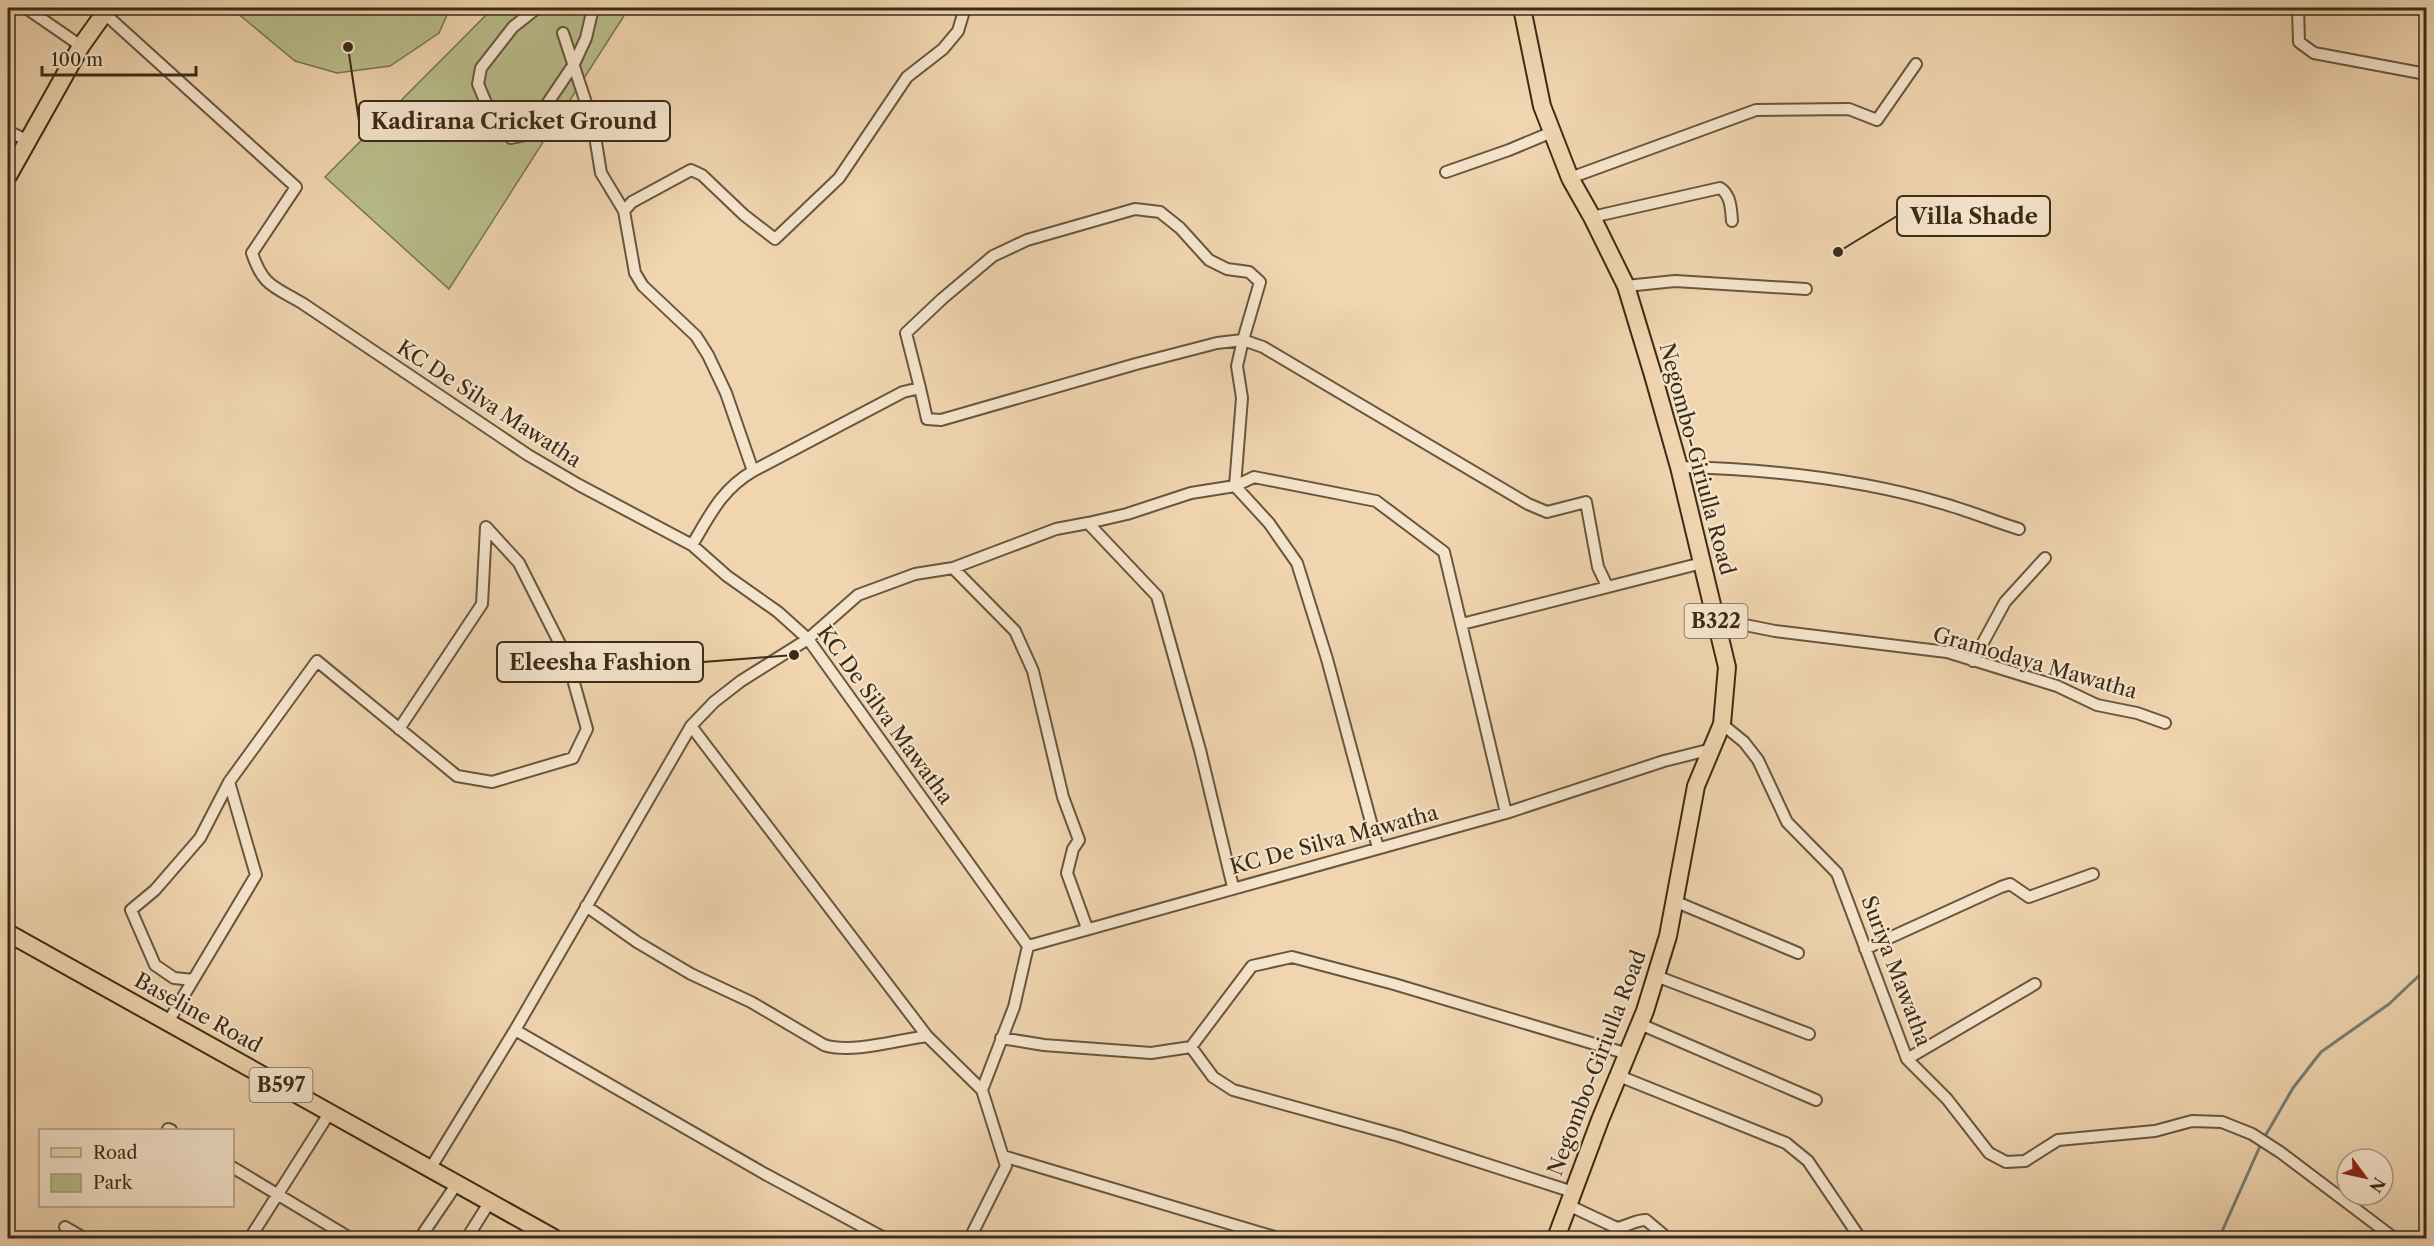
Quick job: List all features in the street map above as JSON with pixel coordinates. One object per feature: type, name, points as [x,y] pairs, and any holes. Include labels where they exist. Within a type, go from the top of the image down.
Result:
[{"type":"main road","name":"Negombo-Giriulla Road","points":[[1522,8],[1542,106],[1551,132],[1570,178],[1626,286],[1678,467],[1727,667],[1726,702],[1722,724],[1696,786],[1668,936],[1640,1024],[1556,1239]]},
{"type":"main road","points":[[8,176],[81,46],[106,11]]},
{"type":"main road","name":"Baseline Road","points":[[8,933],[554,1239]]},
{"type":"street","points":[[26,8],[81,46]]},
{"type":"street","points":[[537,8],[513,27],[481,68],[478,84],[495,122],[511,138],[525,135],[574,64],[586,39],[593,8]]},
{"type":"street","points":[[624,211],[632,202],[691,170],[702,175],[744,215],[775,239],[839,178],[907,77],[943,49],[958,31],[965,8]]},
{"type":"street","points":[[2298,8],[2299,42],[2314,53],[2427,74]]},
{"type":"street","name":"KC De Silva Mawatha","points":[[106,11],[296,187],[252,253],[260,274],[272,286],[311,309],[528,455],[692,545],[727,576],[778,612],[808,639],[1028,946],[1233,887],[1506,813],[1664,761],[1712,749]]},
{"type":"street","points":[[562,33],[593,124],[601,173],[624,211],[634,273],[643,286],[696,336],[708,355],[726,393],[753,471]]},
{"type":"street","points":[[1570,178],[1756,110],[1849,109],[1877,120],[1917,64]]},
{"type":"street","points":[[8,131],[28,141]]},
{"type":"street","points":[[1446,172],[1509,150],[1551,132]]},
{"type":"street","points":[[1592,217],[1720,188],[1730,201],[1732,221]]},
{"type":"street","points":[[1378,848],[1327,658],[1297,563],[1269,523],[1235,486],[1242,398],[1237,366],[1243,340],[1260,282],[1249,272],[1227,269],[1209,260],[1180,228],[1160,213],[1135,209],[1027,240],[993,256],[942,298],[906,333],[927,419],[940,420],[1217,343],[1243,340],[1263,347],[1528,504],[1547,512],[1586,502],[1598,567],[1607,586]]},
{"type":"street","points":[[1626,286],[1675,281],[1806,289]]},
{"type":"street","points":[[692,545],[723,495],[735,482],[903,392],[920,388]]},
{"type":"street","points":[[1678,467],[1732,468],[1838,480],[1940,502],[2019,529]]},
{"type":"street","points":[[430,1169],[515,1030],[691,726],[714,702],[741,681],[808,639],[858,595],[915,574],[953,568],[1056,529],[1127,514],[1191,492],[1235,486],[1254,477],[1377,501],[1444,552],[1506,813]]},
{"type":"street","points":[[1088,523],[1157,596],[1200,750],[1233,887]]},
{"type":"street","points":[[193,980],[174,978],[155,965],[131,910],[155,890],[200,838],[229,782],[317,661],[399,729],[457,776],[492,782],[573,758],[587,729],[567,658],[519,562],[486,526],[482,604],[399,729]]},
{"type":"street","points":[[1973,660],[2006,602],[2045,558]]},
{"type":"street","points":[[1462,624],[1702,563]]},
{"type":"street","points":[[953,568],[1015,631],[1033,670],[1063,797],[1079,840],[1073,849],[1067,873],[1087,928]]},
{"type":"street","name":"Gramodaya Mawatha","points":[[1715,619],[1775,631],[1947,652],[2057,686],[2097,705],[2137,713],[2165,723]]},
{"type":"street","name":"Suriya Mawatha","points":[[1722,724],[1744,742],[1758,760],[1787,822],[1837,873],[1907,1059],[1947,1099],[1989,1153],[2006,1162],[2025,1161],[2058,1140],[2156,1131],[2192,1121],[2222,1122],[2253,1134],[2280,1152],[2394,1239]]},
{"type":"street","points":[[691,726],[927,1036],[982,1090],[1006,1166],[970,1239]]},
{"type":"street","points":[[168,1022],[256,875],[229,782]]},
{"type":"street","points":[[1865,949],[2010,884],[2029,897],[2093,874]]},
{"type":"street","points":[[1674,901],[1798,953]]},
{"type":"street","points":[[586,906],[637,942],[691,974],[751,1002],[824,1045],[833,1048],[853,1047],[927,1036]]},
{"type":"street","points":[[982,1090],[1014,1007],[1028,946]]},
{"type":"street","points":[[1001,1038],[1044,1045],[1152,1053],[1191,1047],[1252,966],[1292,957],[1394,984],[1628,1054]]},
{"type":"street","points":[[1656,976],[1809,1034]]},
{"type":"street","points":[[1907,1059],[2035,984]]},
{"type":"street","points":[[1640,1024],[1816,1100]]},
{"type":"street","points":[[515,1030],[765,1174],[884,1239]]},
{"type":"street","points":[[1191,1047],[1214,1077],[1233,1090],[1399,1136],[1570,1199],[1617,1228],[1626,1227],[1636,1220],[1646,1220],[1665,1236]]},
{"type":"street","points":[[1619,1076],[1786,1143],[1808,1161],[1860,1239]]},
{"type":"street","points":[[250,1239],[330,1112]]},
{"type":"street","points":[[1002,1156],[1278,1239]]},
{"type":"street","points":[[234,1168],[350,1239]]},
{"type":"street","points":[[420,1239],[456,1185]]},
{"type":"street","points":[[467,1239],[489,1203]]},
{"type":"street","points":[[65,1227],[84,1239]]},
{"type":"green space","points":[[234,8],[450,8],[439,33],[390,66],[337,73],[295,61]]},
{"type":"green space","points":[[493,8],[629,8],[449,289],[325,177]]},
{"type":"waterway","points":[[2264,1138],[2293,1088],[2321,1052],[2389,1004],[2426,969]]},
{"type":"waterway","points":[[2219,1238],[2261,1144]]},
{"type":"place","name":"Kadirana Cricket Ground","points":[[348,47]]},
{"type":"place","name":"Villa Shade","points":[[1838,252]]},
{"type":"place","name":"Eleesha Fashion","points":[[794,655]]}]
